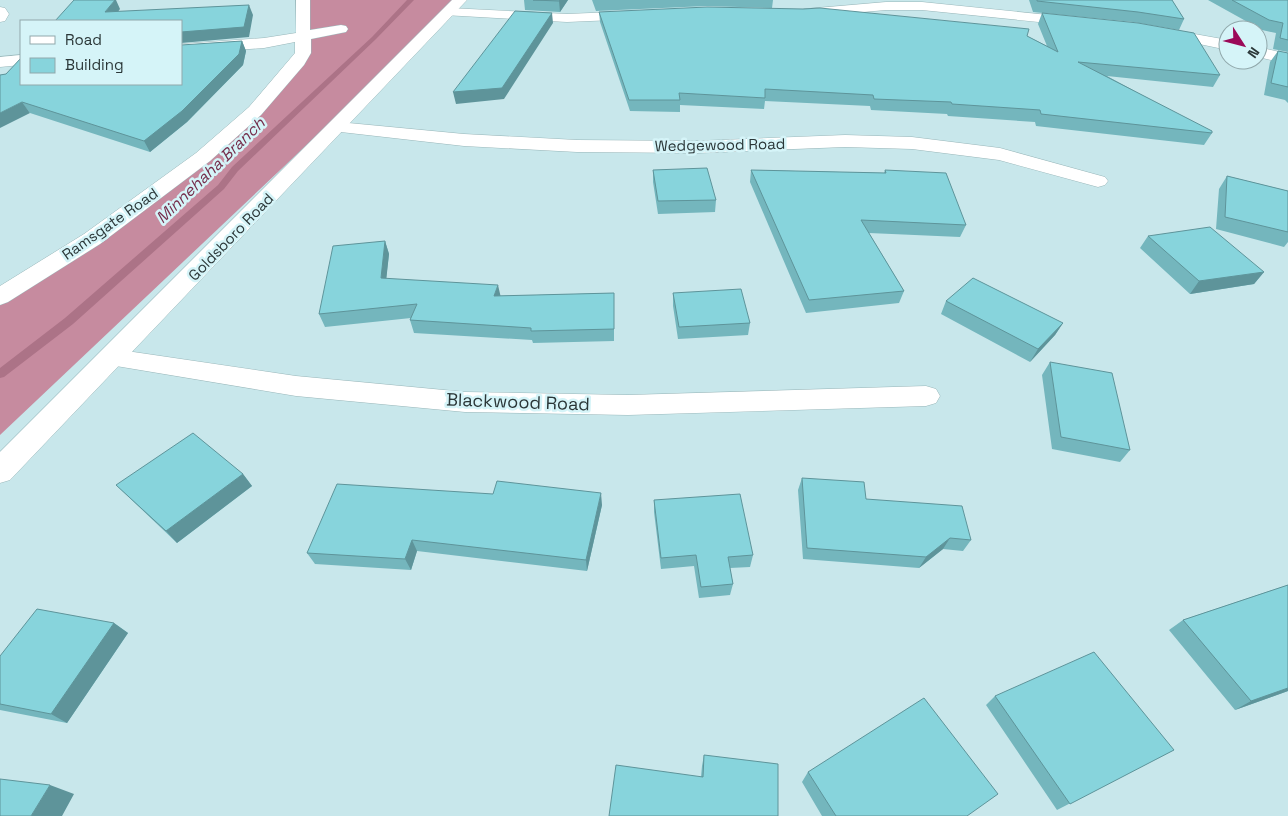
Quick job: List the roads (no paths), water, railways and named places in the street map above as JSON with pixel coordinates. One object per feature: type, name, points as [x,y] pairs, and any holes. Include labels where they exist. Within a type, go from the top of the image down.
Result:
[{"type":"street","name":"Ramsgate Road","points":[[0,297],[92,239],[203,157],[255,112],[298,62],[303,53],[303,0]]},
{"type":"street","points":[[791,14],[886,6],[956,5],[1093,24]]},
{"type":"street","points":[[455,6],[567,18],[647,15]]},
{"type":"street","name":"Goldsboro Road","points":[[0,471],[113,358],[455,6]]},
{"type":"street","points":[[0,11],[2,14],[0,18]]},
{"type":"street","points":[[182,49],[264,43],[341,29]]},
{"type":"street","points":[[1149,30],[1218,43]]},
{"type":"street","points":[[1268,54],[1288,59]]},
{"type":"street","points":[[0,62],[20,60]]},
{"type":"street","name":"Wedgewood Road","points":[[338,127],[464,140],[577,146],[697,147],[845,141],[912,143],[1000,154],[1098,181]]},
{"type":"street","name":"Blackwood Road","points":[[113,358],[296,386],[465,402],[628,405],[926,396]]},
{"type":"waterway","name":"Minnehaha Branch","points":[[0,374],[69,321],[221,187],[235,169],[374,38],[411,0]]}]
